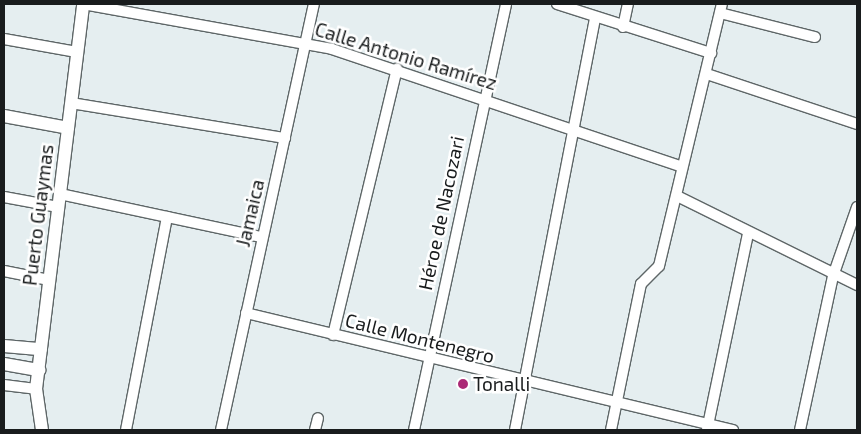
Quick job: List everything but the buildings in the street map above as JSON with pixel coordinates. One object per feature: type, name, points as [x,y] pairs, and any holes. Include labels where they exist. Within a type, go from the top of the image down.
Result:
[{"type":"street","name":"Calle Antonio Ramírez","points":[[83,4],[306,44],[397,69],[485,97],[570,132],[682,167]]},
{"type":"street","name":"Puerto Guaymas","points":[[42,430],[36,389],[83,4]]},
{"type":"street","name":"Jamaica","points":[[221,430],[261,237],[314,4]]},
{"type":"street","name":"Héroe de Nacozari","points":[[414,430],[428,357],[506,4]]},
{"type":"street","points":[[557,4],[595,19],[711,53]]},
{"type":"street","points":[[623,27],[628,4]]},
{"type":"street","points":[[611,430],[641,284],[659,266],[677,196],[682,167],[707,74],[721,8],[815,37]]},
{"type":"street","points":[[516,430],[570,132],[595,19]]},
{"type":"street","points":[[4,39],[77,52]]},
{"type":"street","points":[[332,335],[397,69]]},
{"type":"street","points":[[707,74],[857,124]]},
{"type":"street","points":[[71,103],[285,138]]},
{"type":"street","points":[[4,116],[68,128]]},
{"type":"street","points":[[677,196],[833,276],[857,285]]},
{"type":"street","points":[[4,198],[59,200],[167,217],[261,237]]},
{"type":"street","points":[[800,430],[833,276],[857,207]]},
{"type":"street","points":[[126,430],[167,217]]},
{"type":"street","points":[[708,427],[748,233]]},
{"type":"street","points":[[4,271],[49,280]]},
{"type":"street","name":"Calle Montenegro","points":[[246,313],[526,382],[616,402],[708,427],[733,430]]},
{"type":"street","points":[[4,346],[41,349]]},
{"type":"street","points":[[4,364],[39,370]]},
{"type":"street","points":[[4,385],[36,389]]},
{"type":"street","points":[[315,430],[318,418]]},
{"type":"place","name":"Tonalli","points":[[463,384]]}]
